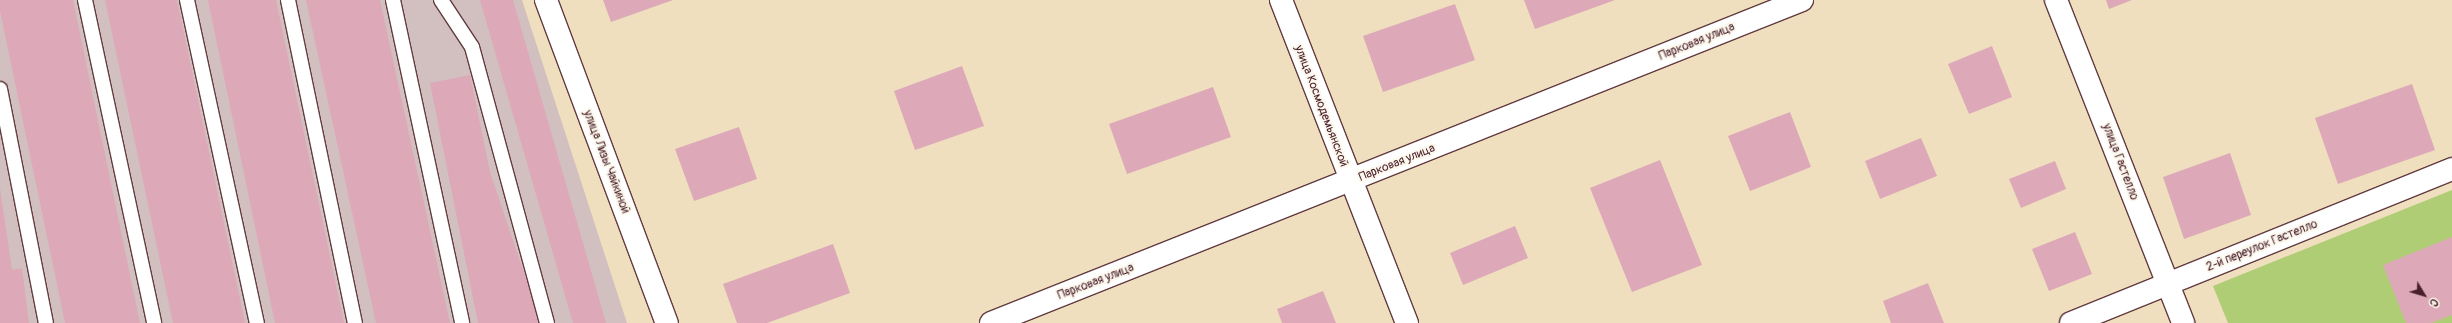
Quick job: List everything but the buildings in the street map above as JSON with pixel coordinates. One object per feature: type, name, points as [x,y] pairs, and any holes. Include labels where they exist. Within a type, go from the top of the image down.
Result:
[{"type":"street","name":"улица Лизы Чайкиной","points":[[546,0],[667,323]]},
{"type":"street","name":"улица Космодемьянской","points":[[1281,0],[1350,182],[1406,323]]},
{"type":"street","name":"Парковая улица","points":[[991,323],[1350,182],[1802,0]]},
{"type":"street","name":"улица Гастелло","points":[[2056,0],[2183,323]]},
{"type":"street","name":"2-й переулок Гастелло","points":[[2071,323],[2452,169]]},
{"type":"lane","points":[[85,0],[154,323]]},
{"type":"lane","points":[[187,0],[257,323]]},
{"type":"lane","points":[[288,0],[355,323]]},
{"type":"lane","points":[[393,0],[462,323]]},
{"type":"lane","points":[[441,0],[472,47],[547,323]]},
{"type":"lane","points":[[0,89],[46,323]]},
{"type":"shaded area","points":[[0,0],[522,0],[627,323],[0,323]]},
{"type":"green space","points":[[2452,190],[2452,323],[2228,323],[2213,286]]}]
